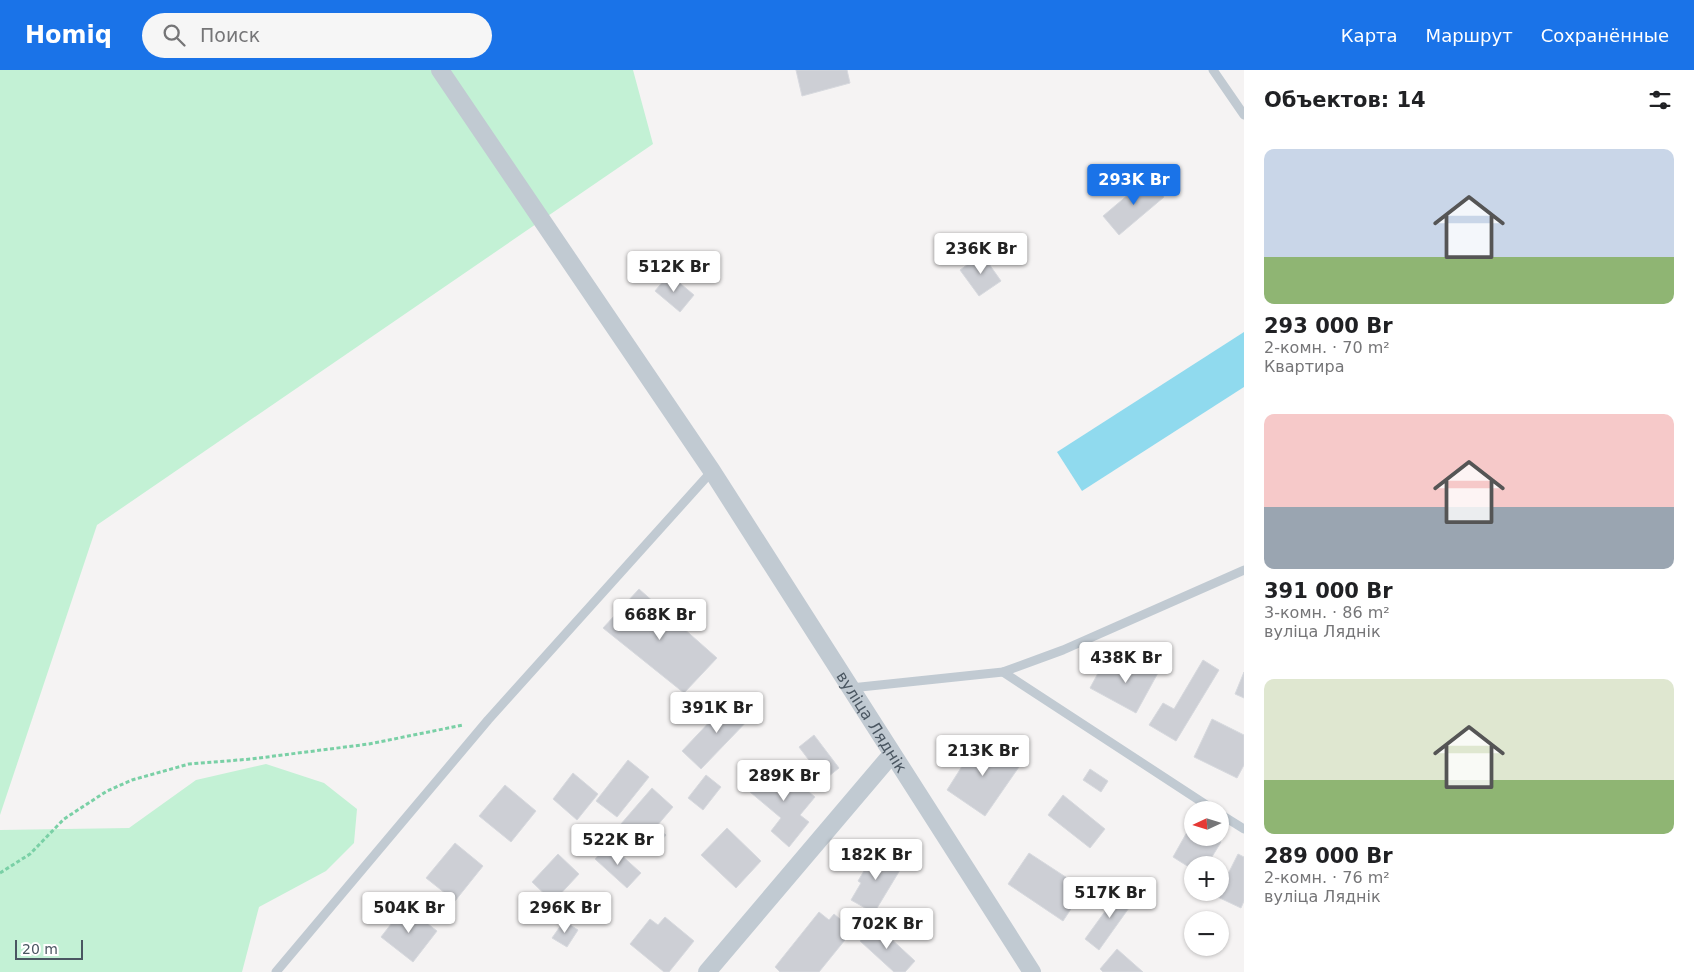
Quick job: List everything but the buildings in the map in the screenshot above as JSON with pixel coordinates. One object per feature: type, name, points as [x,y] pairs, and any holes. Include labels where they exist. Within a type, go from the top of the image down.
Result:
[{"type":"street","name":"вуліца Ляднік","points":[[440,70],[712,471],[1032,972]]},
{"type":"street","points":[[707,972],[892,754]]},
{"type":"lane","points":[[1213,70],[1244,115]]},
{"type":"lane","points":[[276,972],[488,720],[712,471]]},
{"type":"lane","points":[[851,688],[1003,672],[1063,650],[1244,570]]},
{"type":"lane","points":[[1003,672],[1200,801]]},
{"type":"lane","points":[[1229,820],[1244,830]]},
{"type":"path","points":[[0,873],[30,854],[64,819],[107,791],[132,780],[189,764],[251,759],[369,744],[488,720]]},
{"type":"green space","points":[[0,70],[633,70],[653,144],[97,525],[0,815]]},
{"type":"green space","points":[[266,764],[324,783],[357,809],[354,843],[326,871],[259,907],[242,972],[0,972],[0,830],[129,828],[196,780]]},
{"type":"water","points":[[1244,332],[1244,387],[1082,491],[1057,452]]}]
